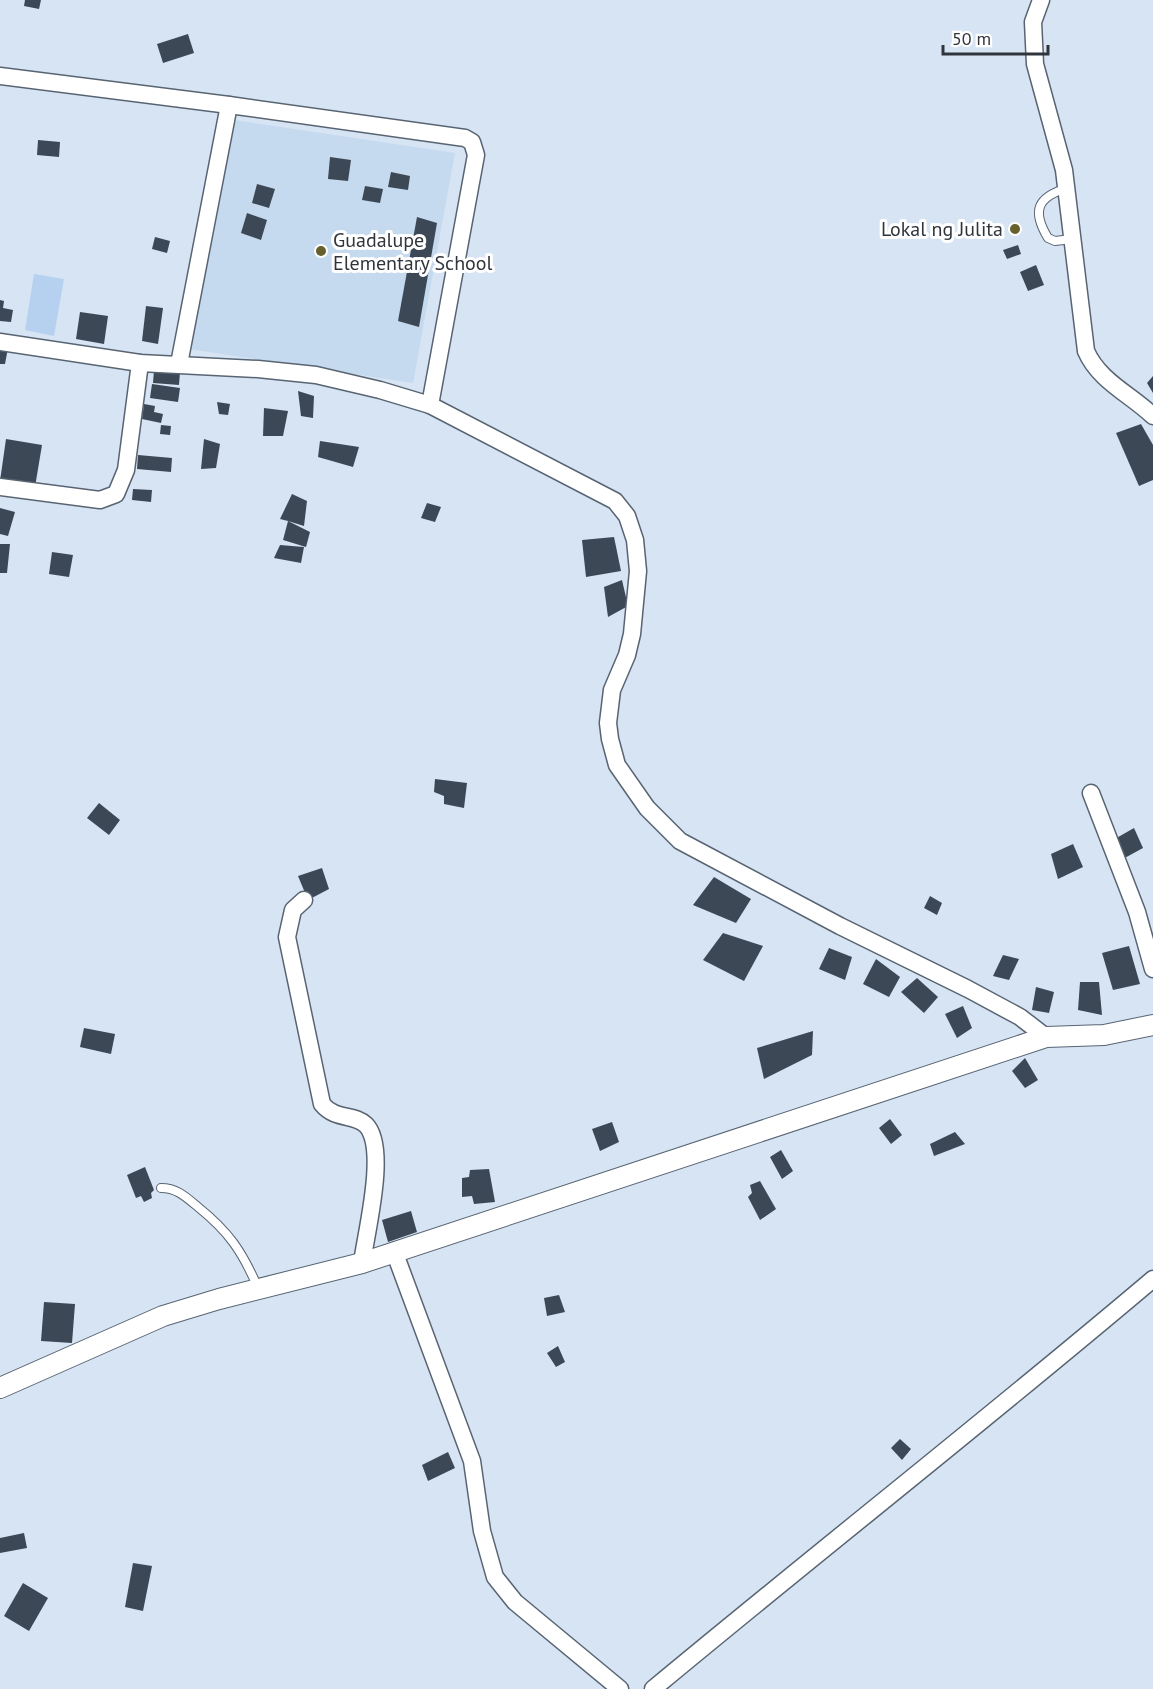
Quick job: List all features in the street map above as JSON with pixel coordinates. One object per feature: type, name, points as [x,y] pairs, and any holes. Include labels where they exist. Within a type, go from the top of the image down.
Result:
[{"type":"street","points":[[1041,0],[1033,22],[1035,64],[1066,188],[1084,344],[1092,364],[1101,376],[1153,416]]},
{"type":"street","points":[[0,76],[229,105],[465,138],[472,142],[476,155],[430,405]]},
{"type":"street","points":[[179,364],[229,105]]},
{"type":"street","points":[[0,342],[140,363],[258,369],[316,375],[380,390],[430,405],[595,489],[621,505],[635,540],[638,592],[627,655],[612,690],[608,723],[610,739],[617,765],[664,826],[680,841],[1020,1017],[1046,1038]]},
{"type":"street","points":[[0,487],[100,500],[116,494],[126,470],[140,363]]},
{"type":"street","points":[[1091,793],[1137,912],[1153,969]]},
{"type":"street","points":[[304,900],[293,910],[287,938],[322,1104],[330,1113],[361,1121],[368,1127],[373,1140],[376,1161],[362,1263]]},
{"type":"street","points":[[0,1388],[163,1316],[362,1263],[1046,1038],[1104,1035],[1153,1025]]},
{"type":"street","points":[[394,1251],[472,1461],[482,1531],[495,1577],[515,1602],[620,1689]]},
{"type":"street","points":[[653,1689],[840,1533],[984,1420],[1153,1279]]},
{"type":"lane","points":[[1066,188],[1042,199],[1039,216],[1048,238],[1055,241],[1072,239]]},
{"type":"lane","points":[[161,1188],[176,1190],[223,1228],[241,1254],[258,1289]]},
{"type":"shaded area","name":"Guadalupe Elementary School","points":[[228,119],[455,153],[413,383],[189,349]]},
{"type":"shaded area","points":[[34,274],[64,279],[54,336],[25,330]]},
{"type":"building","points":[[25,0],[41,0],[39,9],[24,6]]},
{"type":"building","points":[[188,34],[194,53],[163,63],[157,44]]},
{"type":"building","points":[[38,140],[60,142],[59,157],[37,155]]},
{"type":"building","points":[[330,157],[351,160],[348,181],[328,179]]},
{"type":"building","points":[[391,172],[410,176],[408,190],[388,187]]},
{"type":"building","points":[[257,184],[275,189],[269,208],[252,203]]},
{"type":"building","points":[[365,186],[383,189],[380,203],[362,200]]},
{"type":"building","points":[[247,213],[267,220],[261,240],[241,233]]},
{"type":"building","points":[[417,217],[437,223],[419,327],[398,321]]},
{"type":"building","points":[[155,237],[170,241],[167,253],[152,249]]},
{"type":"building","points":[[1018,245],[1021,254],[1007,259],[1003,250]]},
{"type":"building","points":[[1036,265],[1044,285],[1028,291],[1020,272]]},
{"type":"building","points":[[0,300],[4,301],[3,308],[13,310],[11,322],[0,321]]},
{"type":"building","points":[[146,306],[163,308],[158,344],[142,341]]},
{"type":"building","points":[[80,312],[108,316],[104,344],[76,339]]},
{"type":"building","points":[[0,347],[8,348],[5,364],[0,364]]},
{"type":"building","points":[[154,370],[180,372],[179,385],[153,383]]},
{"type":"building","points":[[1153,376],[1153,393],[1147,383]]},
{"type":"building","points":[[152,384],[180,388],[178,402],[150,398]]},
{"type":"building","points":[[298,391],[314,396],[313,418],[301,416]]},
{"type":"building","points":[[217,402],[230,404],[228,415],[219,414]]},
{"type":"building","points":[[144,404],[155,406],[154,412],[163,414],[161,423],[142,419]]},
{"type":"building","points":[[264,408],[288,411],[283,436],[263,436]]},
{"type":"building","points":[[1141,424],[1153,445],[1153,480],[1139,486],[1116,433]]},
{"type":"building","points":[[161,425],[171,426],[170,435],[160,434]]},
{"type":"building","points":[[6,439],[42,445],[35,487],[0,481]]},
{"type":"building","points":[[204,439],[220,444],[216,468],[201,469]]},
{"type":"building","points":[[320,441],[359,447],[353,467],[318,457]]},
{"type":"building","points":[[138,455],[172,458],[171,472],[137,469]]},
{"type":"building","points":[[133,489],[152,490],[151,502],[132,500]]},
{"type":"building","points":[[292,494],[307,501],[304,526],[280,519]]},
{"type":"building","points":[[427,503],[441,507],[435,522],[421,518]]},
{"type":"building","points":[[0,508],[15,512],[8,536],[0,534]]},
{"type":"building","points":[[288,521],[310,532],[306,547],[283,540]]},
{"type":"building","points":[[614,537],[621,571],[586,577],[582,540]]},
{"type":"building","points":[[0,544],[10,544],[7,573],[0,573]]},
{"type":"building","points":[[280,545],[304,547],[301,563],[274,558]]},
{"type":"building","points":[[52,552],[73,555],[69,577],[49,574]]},
{"type":"building","points":[[622,580],[628,606],[608,617],[604,587]]},
{"type":"building","points":[[435,779],[467,783],[464,808],[444,804],[444,796],[434,792]]},
{"type":"building","points":[[99,803],[120,820],[109,835],[87,818]]},
{"type":"building","points":[[1134,828],[1143,848],[1121,860],[1113,840]]},
{"type":"building","points":[[1073,844],[1083,867],[1058,879],[1051,854]]},
{"type":"building","points":[[322,868],[329,889],[308,900],[298,876]]},
{"type":"building","points":[[714,877],[751,899],[736,923],[693,905]]},
{"type":"building","points":[[930,896],[942,903],[937,915],[924,908]]},
{"type":"building","points":[[723,933],[763,946],[744,981],[703,960]]},
{"type":"building","points":[[1129,946],[1140,984],[1113,990],[1102,953]]},
{"type":"building","points":[[829,948],[852,957],[845,980],[819,969]]},
{"type":"building","points":[[1003,955],[1019,959],[1009,980],[993,976]]},
{"type":"building","points":[[876,959],[900,977],[889,997],[863,984]]},
{"type":"building","points":[[917,978],[938,997],[924,1013],[901,992]]},
{"type":"building","points":[[1080,982],[1099,982],[1102,1015],[1078,1010]]},
{"type":"building","points":[[1036,987],[1054,992],[1049,1013],[1032,1010]]},
{"type":"building","points":[[963,1006],[972,1028],[957,1038],[945,1014]]},
{"type":"building","points":[[84,1028],[115,1034],[111,1054],[80,1047]]},
{"type":"building","points":[[813,1031],[812,1055],[764,1079],[757,1048]]},
{"type":"building","points":[[1025,1058],[1038,1080],[1025,1088],[1012,1071]]},
{"type":"building","points":[[890,1119],[902,1135],[891,1144],[879,1128]]},
{"type":"building","points":[[612,1122],[619,1142],[600,1151],[592,1129]]},
{"type":"building","points":[[955,1132],[965,1144],[934,1156],[930,1144]]},
{"type":"building","points":[[781,1150],[793,1171],[782,1179],[770,1157]]},
{"type":"building","points":[[145,1167],[154,1190],[151,1193],[152,1198],[144,1202],[141,1196],[136,1198],[127,1175]]},
{"type":"building","points":[[489,1169],[495,1202],[474,1204],[472,1196],[462,1197],[462,1178],[469,1177],[470,1170]]},
{"type":"building","points":[[760,1181],[776,1209],[760,1220],[748,1197],[752,1193],[750,1185]]},
{"type":"building","points":[[411,1211],[417,1232],[388,1242],[382,1220]]},
{"type":"building","points":[[559,1295],[565,1312],[547,1316],[544,1298]]},
{"type":"building","points":[[44,1302],[75,1304],[72,1343],[41,1341]]},
{"type":"building","points":[[558,1346],[565,1362],[556,1367],[547,1353]]},
{"type":"building","points":[[900,1439],[911,1449],[902,1460],[891,1448]]},
{"type":"building","points":[[448,1452],[455,1468],[428,1481],[422,1465]]},
{"type":"building","points":[[24,1533],[27,1548],[0,1553],[0,1538]]},
{"type":"building","points":[[133,1563],[152,1566],[143,1611],[125,1607]]},
{"type":"building","points":[[23,1583],[48,1598],[29,1631],[4,1616]]},
{"type":"place","name":"Lokal ng Julita","points":[[1015,229]]},
{"type":"place","name":"Guadalupe Elementary School","points":[[321,251]]}]
